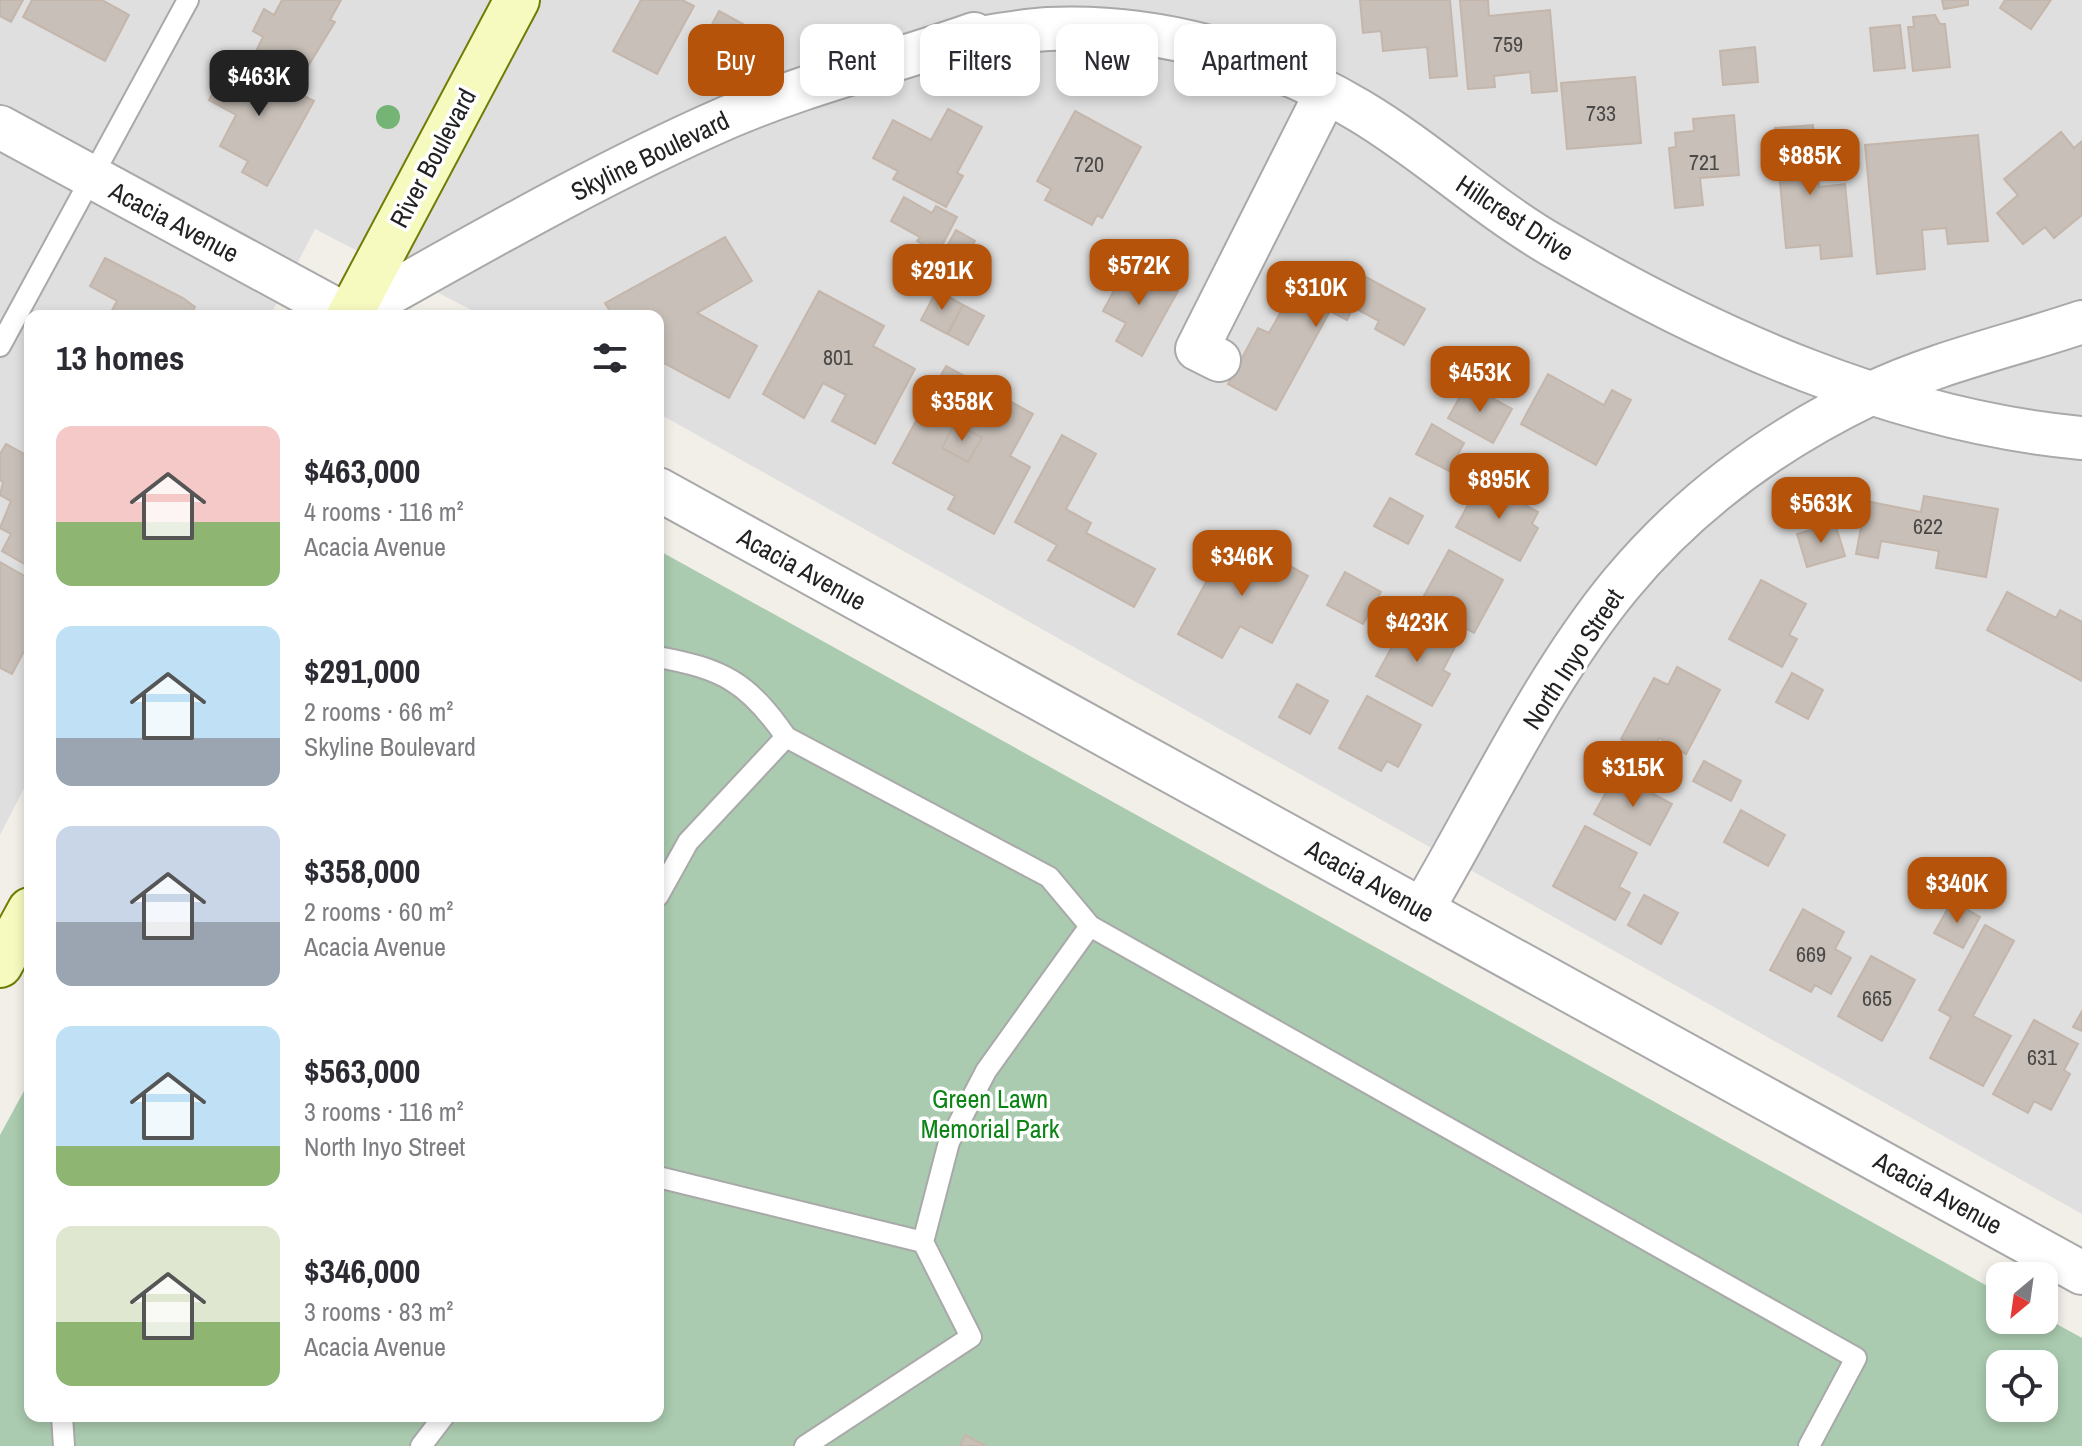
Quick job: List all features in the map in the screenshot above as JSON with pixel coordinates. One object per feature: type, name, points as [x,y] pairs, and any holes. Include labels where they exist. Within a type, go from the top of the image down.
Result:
[{"type":"main road","name":"River Boulevard","points":[[352,310],[517,0]]},
{"type":"main road","points":[[0,965],[24,921]]},
{"type":"street","name":"Skyline Boulevard","points":[[997,24],[1057,0]]},
{"type":"street","name":"Hillcrest Drive","points":[[1040,30],[1113,30],[1174,39]]},
{"type":"street","name":"Skyline Boulevard","points":[[360,310],[620,167],[715,123],[842,75],[920,52]]},
{"type":"street","points":[[1219,360],[1197,349],[1324,96]]},
{"type":"street","name":"Hillcrest Drive","points":[[1332,96],[1362,112],[1549,243],[1660,306],[1776,358],[1872,393],[1971,420],[2082,438]]},
{"type":"street","name":"Acacia Avenue","points":[[0,127],[338,310]]},
{"type":"street","name":"North Inyo Street","points":[[1422,910],[1572,651],[1621,584],[1676,524],[1731,478],[1799,431],[1872,393],[1963,358],[2082,322]]},
{"type":"street","name":"Acacia Avenue","points":[[664,492],[2082,1273]]},
{"type":"lane","points":[[0,346],[188,0]]},
{"type":"lane","points":[[664,658],[705,666],[740,683],[764,705],[786,737],[1049,877],[1090,926],[1856,1358],[1809,1446]]},
{"type":"lane","points":[[664,885],[688,842],[786,737]]},
{"type":"lane","points":[[805,1446],[971,1337],[923,1242],[949,1142],[986,1071],[1090,926]]},
{"type":"lane","points":[[664,1178],[923,1242]]},
{"type":"lane","points":[[62,1422],[64,1446]]},
{"type":"lane","points":[[421,1446],[439,1422]]},
{"type":"shaded area","points":[[0,0],[2082,0],[2082,1214],[664,416],[664,310],[471,310],[315,229],[273,310],[24,310],[24,789],[0,835]]},
{"type":"green space","name":"Green Lawn Memorial Park","points":[[664,553],[1986,1285],[1986,1334],[2058,1334],[2058,1325],[2082,1338],[2082,1446],[0,1446],[0,1135],[24,1091],[24,1422],[664,1422]]},
{"type":"building","points":[[0,0],[23,0],[11,22],[0,16]]},
{"type":"building","points":[[32,0],[102,0],[129,15],[105,61],[23,17]]},
{"type":"building","points":[[282,0],[341,0],[330,20],[335,22],[299,81],[253,57],[263,37],[253,31],[264,9],[274,15]]},
{"type":"building","points":[[641,0],[682,0],[694,6],[657,74],[613,51]]},
{"type":"building","points":[[1360,0],[1450,0],[1457,76],[1430,78],[1427,47],[1383,51],[1381,31],[1363,33]]},
{"type":"building","points":[[1460,0],[1488,0],[1489,16],[1550,10],[1557,91],[1532,93],[1530,72],[1494,76],[1495,87],[1468,89]]},
{"type":"building","points":[[1942,0],[1968,0],[1968,5],[1944,9]]},
{"type":"building","points":[[2005,0],[2051,0],[2031,29],[2000,8]]},
{"type":"building","points":[[719,11],[743,24],[712,24]]},
{"type":"building","points":[[1935,15],[1940,24],[1945,24],[1950,67],[1913,71],[1908,27],[1914,27],[1913,17]]},
{"type":"building","points":[[1900,25],[1905,68],[1874,71],[1870,28]]},
{"type":"building","points":[[1755,47],[1758,82],[1723,85],[1720,51]]},
{"type":"building","points":[[231,58],[314,101],[267,186],[242,172],[248,161],[220,146],[236,115],[209,100]]},
{"type":"building","points":[[1635,77],[1641,143],[1567,149],[1561,83]]},
{"type":"building","points":[[948,109],[982,127],[957,173],[963,176],[946,207],[893,179],[898,171],[873,158],[893,120],[931,140]]},
{"type":"building","points":[[1075,111],[1141,147],[1102,218],[1097,215],[1092,225],[1045,200],[1051,189],[1037,181]]},
{"type":"building","points":[[1734,115],[1739,175],[1700,178],[1703,205],[1675,208],[1669,148],[1676,147],[1675,133],[1694,131],[1693,119]]},
{"type":"building","points":[[1813,125],[1819,187],[1845,184],[1852,256],[1821,259],[1820,245],[1786,248],[1775,128]]},
{"type":"building","points":[[2061,132],[2074,148],[2082,141],[2082,215],[2054,238],[2045,227],[2023,244],[1997,213],[2018,195],[2004,179]]},
{"type":"building","points":[[1978,135],[1988,241],[1948,244],[1946,228],[1922,230],[1925,269],[1877,274],[1865,145]]},
{"type":"building","points":[[904,197],[932,213],[936,206],[957,217],[938,253],[917,241],[920,237],[891,221]]},
{"type":"building","points":[[956,230],[975,241],[962,266],[942,255]]},
{"type":"building","points":[[725,237],[752,281],[697,313],[757,346],[729,398],[664,363],[664,310],[609,310],[605,303]]},
{"type":"building","points":[[105,258],[195,307],[193,310],[112,310],[117,301],[90,286]]},
{"type":"building","points":[[1128,264],[1178,291],[1142,356],[1116,341],[1126,323],[1103,311]]},
{"type":"building","points":[[1307,265],[1347,286],[1355,271],[1425,309],[1404,345],[1375,329],[1379,321],[1353,307],[1347,320],[1330,311],[1276,410],[1228,384],[1258,328],[1269,333]]},
{"type":"building","points":[[937,290],[963,305],[947,334],[921,320]]},
{"type":"building","points":[[819,291],[884,326],[873,346],[915,369],[875,444],[832,421],[846,395],[823,383],[804,418],[763,394]]},
{"type":"building","points":[[963,305],[984,316],[968,345],[948,334]]},
{"type":"building","points":[[946,366],[1033,414],[1010,456],[1030,467],[994,534],[948,509],[955,496],[893,463]],"holes":[[[955,423],[982,438],[968,462],[942,448]]]},
{"type":"building","points":[[1548,374],[1604,405],[1612,390],[1631,400],[1596,465],[1521,424]]},
{"type":"building","points":[[1467,384],[1512,409],[1493,443],[1448,418]]},
{"type":"building","points":[[955,423],[982,438],[968,462],[942,448]]},
{"type":"building","points":[[1432,424],[1464,443],[1449,471],[1416,454]]},
{"type":"building","points":[[1062,435],[1096,454],[1066,509],[1091,523],[1086,533],[1155,569],[1134,607],[1048,560],[1057,545],[1015,522]]},
{"type":"building","points":[[6,444],[24,454],[24,564],[2,551],[11,534],[0,528],[11,501],[0,495],[3,482],[0,480],[0,454]]},
{"type":"building","points":[[1481,481],[1538,512],[1532,524],[1538,528],[1520,561],[1456,527]]},
{"type":"building","points":[[1924,496],[1998,509],[1986,577],[1936,568],[1939,551],[1881,541],[1878,558],[1856,554],[1866,501],[1921,512]]},
{"type":"building","points":[[1390,498],[1423,516],[1408,544],[1374,526]]},
{"type":"building","points":[[1835,523],[1845,556],[1807,567],[1797,534]]},
{"type":"building","points":[[1232,534],[1308,576],[1272,643],[1240,626],[1222,658],[1178,634]]},
{"type":"building","points":[[1449,550],[1503,580],[1474,633],[1420,603]]},
{"type":"building","points":[[0,562],[24,576],[24,651],[12,674],[0,668]]},
{"type":"building","points":[[1345,572],[1381,592],[1363,624],[1327,605]]},
{"type":"building","points":[[1761,580],[1806,604],[1789,635],[1797,639],[1782,667],[1729,639]]},
{"type":"building","points":[[2007,592],[2056,618],[2060,610],[2082,622],[2082,681],[1987,630]]},
{"type":"building","points":[[1406,621],[1455,647],[1443,670],[1450,674],[1432,706],[1376,676]]},
{"type":"building","points":[[1677,667],[1720,690],[1686,754],[1659,738],[1650,755],[1621,739],[1654,678],[1668,685]]},
{"type":"building","points":[[1792,673],[1823,690],[1808,719],[1776,702]]},
{"type":"building","points":[[1297,684],[1328,701],[1310,734],[1279,717]]},
{"type":"building","points":[[1367,696],[1421,725],[1398,767],[1387,761],[1381,771],[1339,748]]},
{"type":"building","points":[[1704,761],[1741,781],[1731,801],[1693,781]]},
{"type":"building","points":[[1616,774],[1672,804],[1650,845],[1594,814]]},
{"type":"building","points":[[1741,810],[1785,835],[1768,866],[1724,842]]},
{"type":"building","points":[[1585,826],[1637,853],[1619,887],[1630,893],[1615,920],[1553,886]]},
{"type":"building","points":[[1644,895],[1678,913],[1661,944],[1628,925]]},
{"type":"building","points":[[1952,901],[1980,917],[1963,948],[1934,933]]},
{"type":"building","points":[[1803,909],[1844,932],[1835,949],[1851,958],[1831,994],[1815,985],[1811,992],[1770,970]]},
{"type":"building","points":[[1985,925],[2014,941],[1973,1016],[2011,1036],[1983,1086],[1930,1058],[1951,1017],[1939,1010]]},
{"type":"building","points":[[1871,956],[1915,980],[1882,1041],[1838,1016]]},
{"type":"building","points":[[2082,1011],[2082,1031],[2073,1027]]},
{"type":"building","points":[[2034,1020],[2078,1044],[2064,1070],[2070,1074],[2051,1110],[2034,1101],[2028,1113],[1993,1094]]},
{"type":"building","points":[[965,1435],[986,1446],[960,1446]]}]
